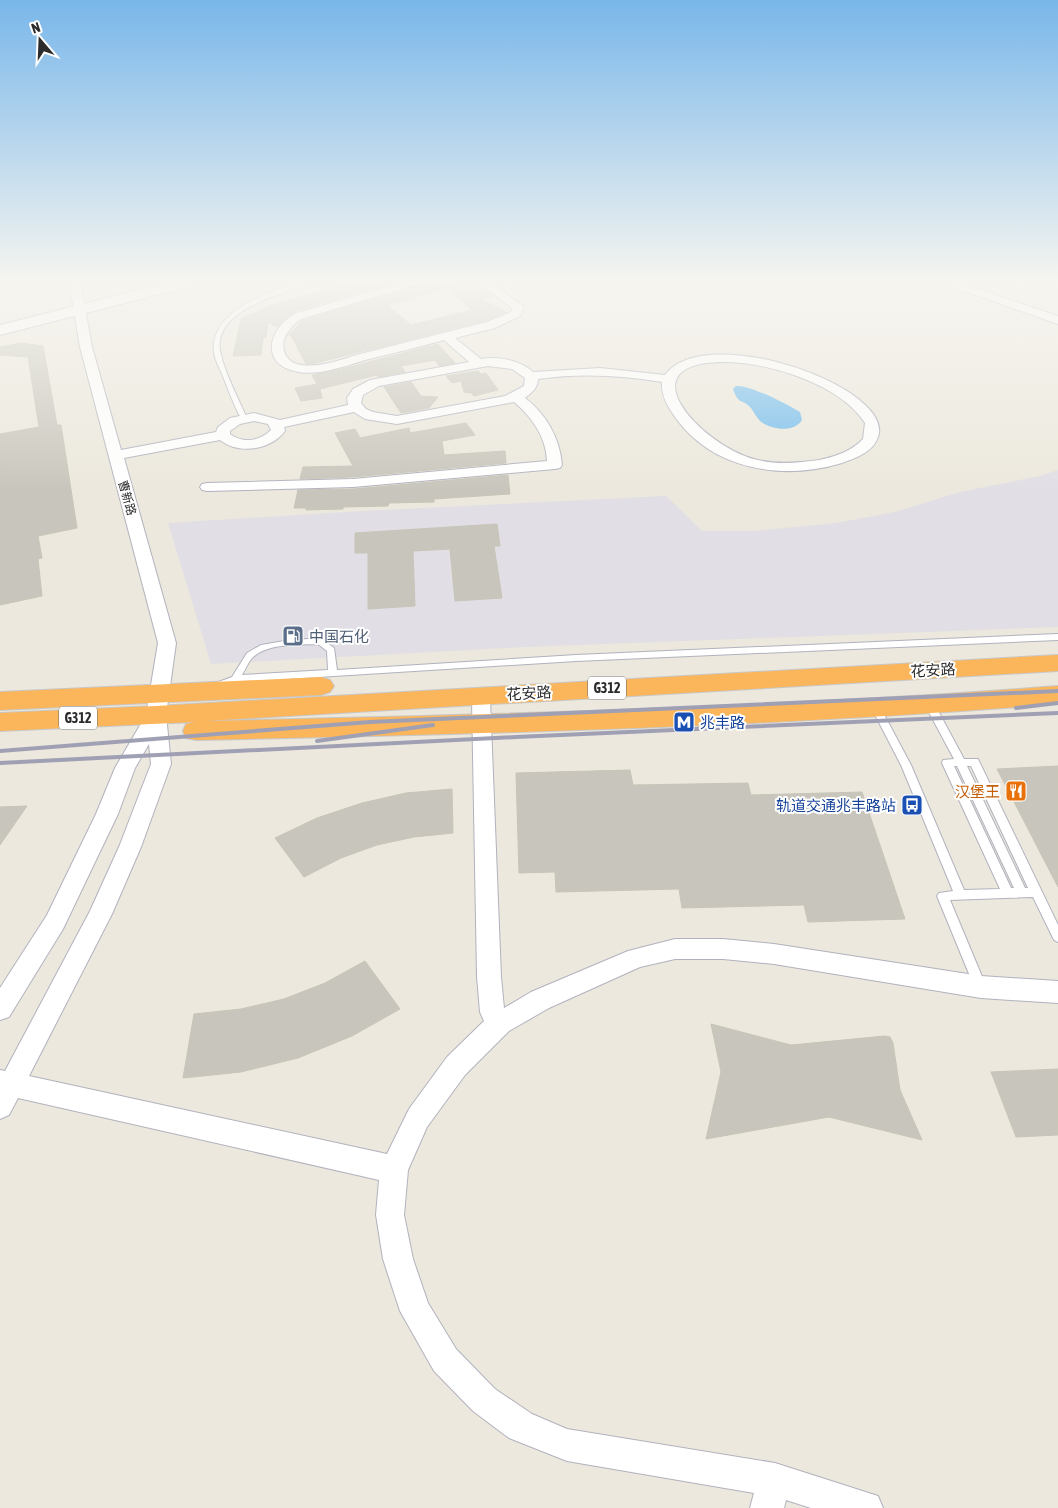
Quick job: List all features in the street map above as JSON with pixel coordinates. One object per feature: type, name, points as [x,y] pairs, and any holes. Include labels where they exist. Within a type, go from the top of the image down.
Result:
[{"type":"highway","name":"花安路","points":[[0,701],[154,719],[200,692],[1058,647]]},
{"type":"highway","name":"花安路","points":[[0,722],[154,719],[1058,663]]},
{"type":"highway","points":[[0,739],[154,719],[216,730],[481,725],[876,708],[1058,695]]},
{"type":"street","name":"曹新路","points":[[87,350],[167,643],[154,719]]},
{"type":"street","points":[[278,350],[282,361],[296,368],[314,368],[387,350]]},
{"type":"street","points":[[463,350],[478,363]]},
{"type":"street","points":[[706,359],[748,359],[780,366],[823,384],[859,406],[870,418],[873,428],[872,436],[865,445],[855,452],[817,464],[796,466],[759,465],[717,447],[687,424],[672,402],[668,389],[669,379],[678,369],[685,365],[706,359]]},
{"type":"street","points":[[530,376],[530,388],[517,398],[397,420],[370,416],[356,407],[354,398],[358,392],[375,383],[478,363],[508,364],[518,367],[530,376],[602,371],[669,379]]},
{"type":"street","points":[[206,487],[353,483],[554,465],[555,454],[548,436],[527,405],[517,398]]},
{"type":"street","points":[[223,436],[224,430],[228,426],[244,418],[264,418],[277,425],[356,407]]},
{"type":"street","points":[[223,436],[228,441],[238,444],[257,443],[273,437],[278,431],[277,425]]},
{"type":"street","points":[[115,455],[223,436]]},
{"type":"street","points":[[481,699],[489,977],[492,1012],[500,1023]]},
{"type":"street","points":[[0,1009],[55,922],[108,814],[125,768],[154,719]]},
{"type":"street","points":[[154,719],[161,764],[130,847],[100,914],[4,1091],[394,1170]]},
{"type":"street","points":[[866,1508],[771,1494],[566,1444],[521,1426],[484,1400],[445,1360],[415,1311],[398,1259],[390,1215],[394,1170],[418,1118],[456,1066],[500,1023],[540,1000],[636,958],[675,949],[723,949],[774,954],[980,987],[1058,992]]},
{"type":"lane","points":[[216,350],[244,418]]},
{"type":"lane","points":[[200,692],[235,679],[576,658],[1058,637]]},
{"type":"lane","points":[[235,679],[250,654],[287,643],[320,641],[331,650],[333,673]]},
{"type":"lane","points":[[930,705],[961,763],[1022,893]]},
{"type":"lane","points":[[876,708],[906,765],[960,895]]},
{"type":"lane","points":[[1007,894],[947,763],[974,762],[1058,937]]},
{"type":"lane","points":[[980,987],[943,896],[1036,892]]},
{"type":"shaded area","points":[[1058,470],[1058,627],[526,647],[211,664],[168,523],[666,496],[702,531],[755,531],[836,523],[895,512],[960,492],[1040,476]]},
{"type":"water","points":[[736,386],[759,392],[786,404],[800,412],[802,420],[794,427],[782,429],[765,424],[748,405],[737,398],[733,389]]},
{"type":"building","points":[[0,350],[44,350],[57,425],[61,425],[77,528],[38,536],[42,558],[38,559],[42,596],[0,605],[0,434],[39,427],[28,357],[0,355]]},
{"type":"building","points":[[234,350],[262,350],[261,355],[233,356]]},
{"type":"building","points":[[299,350],[366,350],[316,363],[306,364]]},
{"type":"building","points":[[413,350],[444,350],[455,363],[439,366],[435,360],[401,366],[405,372],[378,377],[377,375],[320,389],[322,398],[301,401],[295,388],[317,384],[312,375]]},
{"type":"building","points":[[478,371],[481,374],[486,373],[498,390],[474,396],[471,393],[464,392],[461,381],[452,383],[446,376]]},
{"type":"building","points":[[411,382],[421,396],[438,397],[429,408],[401,413],[384,387]]},
{"type":"building","points":[[466,423],[475,435],[442,441],[444,455],[505,451],[506,463],[353,477],[300,479],[303,467],[353,466],[335,433],[355,429],[360,438],[409,428],[410,433]]},
{"type":"building","points":[[508,475],[510,494],[434,499],[434,502],[389,503],[388,506],[343,507],[343,509],[306,510],[306,508],[294,508],[298,490],[353,489]]},
{"type":"building","points":[[497,524],[500,546],[494,546],[502,598],[455,601],[450,549],[413,551],[415,606],[368,609],[368,553],[355,553],[355,533]]},
{"type":"building","points":[[1058,766],[1058,887],[997,769]]},
{"type":"building","points":[[630,770],[633,785],[748,783],[751,795],[862,792],[905,919],[808,922],[804,905],[682,908],[679,889],[556,892],[555,872],[519,873],[516,773]]},
{"type":"building","points":[[452,789],[453,833],[414,837],[377,845],[341,858],[304,877],[275,838],[317,818],[362,803],[406,793]]},
{"type":"building","points":[[27,806],[0,845],[0,807]]},
{"type":"building","points":[[365,961],[400,1009],[352,1036],[298,1058],[241,1072],[183,1078],[194,1014],[241,1009],[284,999],[325,983]]},
{"type":"building","points":[[711,1024],[791,1045],[890,1037],[893,1043],[900,1090],[922,1140],[829,1117],[706,1139],[721,1072]]},
{"type":"building","points":[[1058,1069],[1058,1135],[1016,1137],[991,1072]]},
{"type":"railway","points":[[0,751],[370,722],[1058,691]]},
{"type":"railway","points":[[1016,708],[1058,703]]},
{"type":"railway","points":[[0,763],[516,737],[1058,713]]},
{"type":"railway","points":[[317,741],[433,725]]},
{"type":"place","name":"中国石化","points":[[293,636]]},
{"type":"place","name":"兆丰路","points":[[684,722]]},
{"type":"place","name":"汉堡王","points":[[1016,791]]},
{"type":"place","name":"轨道交通兆丰路站","points":[[912,805]]}]
